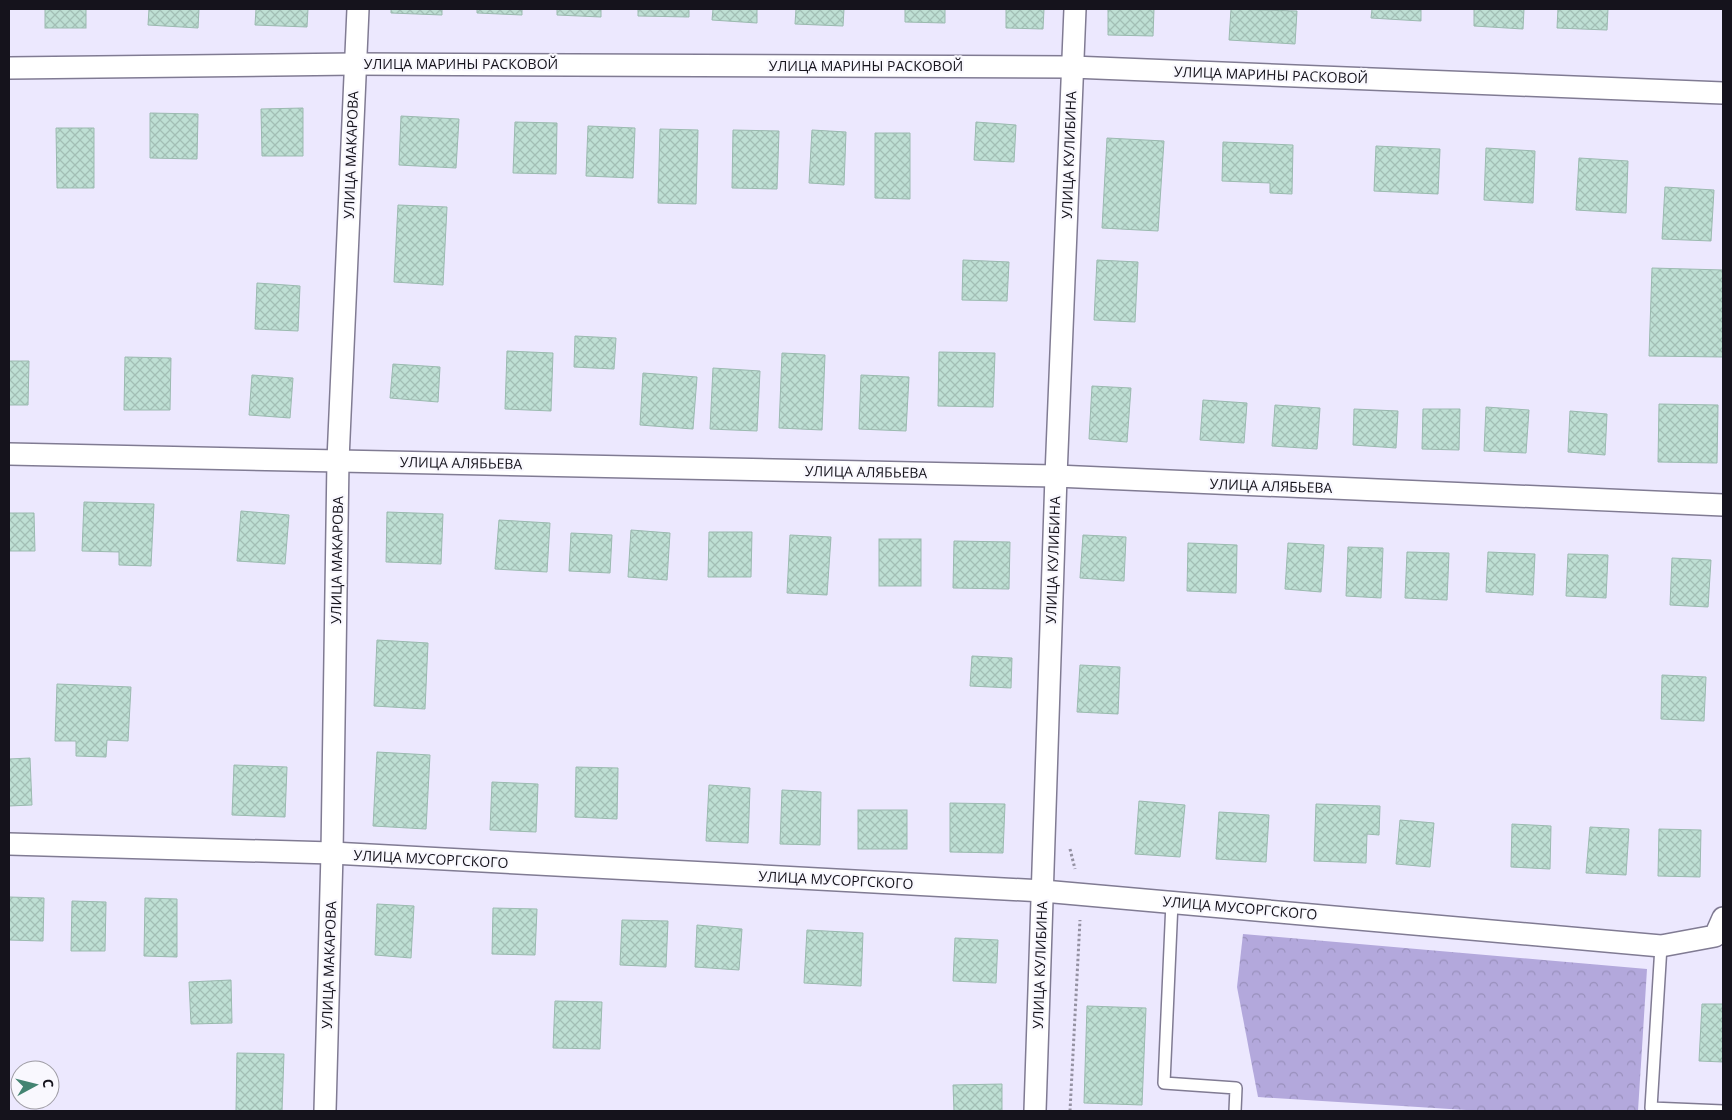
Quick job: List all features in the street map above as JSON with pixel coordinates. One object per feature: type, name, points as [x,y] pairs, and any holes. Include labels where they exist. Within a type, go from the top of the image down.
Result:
[{"type":"street","name":"УЛИЦА МАКАРОВА","points":[[325,1111],[332,853],[338,460],[358,9]]},
{"type":"street","name":"УЛИЦА КУЛИБИНА","points":[[1035,1111],[1056,476],[1075,9]]},
{"type":"street","name":"УЛИЦА МАРИНЫ РАСКОВОЙ","points":[[9,68],[355,64],[1072,68],[1723,93]]},
{"type":"street","name":"УЛИЦА АЛЯБЬЕВА","points":[[9,454],[1056,476],[1723,505]]},
{"type":"street","name":"УЛИЦА МУСОРГСКОГО","points":[[9,844],[332,853],[1043,891],[1661,946],[1715,936],[1723,918]]},
{"type":"lane","points":[[1172,902],[1164,1083],[1236,1088],[1234,1111]]},
{"type":"lane","points":[[1661,946],[1651,1108],[1723,1110]]},
{"type":"path","points":[[1068,840],[1082,894],[1070,1111]]},
{"type":"green space","points":[[1243,934],[1647,969],[1638,1111],[1482,1111],[1258,1097],[1237,987]]},
{"type":"building","points":[[45,9],[86,9],[86,28],[45,28]]},
{"type":"building","points":[[149,9],[199,9],[198,28],[148,25]]},
{"type":"building","points":[[256,9],[308,9],[307,27],[255,25]]},
{"type":"building","points":[[391,9],[442,9],[442,15],[391,13]]},
{"type":"building","points":[[477,9],[522,9],[522,15],[477,13]]},
{"type":"building","points":[[557,9],[601,9],[601,17],[557,15]]},
{"type":"building","points":[[638,9],[689,9],[689,17],[638,16]]},
{"type":"building","points":[[713,9],[757,9],[757,23],[712,20]]},
{"type":"building","points":[[796,9],[844,9],[843,26],[795,24]]},
{"type":"building","points":[[905,9],[945,9],[945,23],[905,22]]},
{"type":"building","points":[[1006,9],[1044,9],[1043,29],[1006,28]]},
{"type":"building","points":[[1108,9],[1154,9],[1153,36],[1108,35]]},
{"type":"building","points":[[1231,9],[1297,11],[1295,44],[1229,40]]},
{"type":"building","points":[[1372,9],[1421,9],[1421,21],[1371,18]]},
{"type":"building","points":[[1474,9],[1524,9],[1523,29],[1474,26]]},
{"type":"building","points":[[1558,9],[1608,9],[1607,30],[1557,28]]},
{"type":"building","points":[[303,108],[303,156],[262,156],[261,109]]},
{"type":"building","points":[[150,113],[198,114],[197,159],[150,158]]},
{"type":"building","points":[[401,116],[459,119],[456,168],[399,165]]},
{"type":"building","points":[[515,122],[557,123],[556,174],[513,173]]},
{"type":"building","points":[[976,122],[1016,125],[1014,162],[974,160]]},
{"type":"building","points":[[588,126],[635,128],[633,178],[586,176]]},
{"type":"building","points":[[56,128],[94,128],[94,188],[57,188]]},
{"type":"building","points":[[660,129],[698,130],[696,204],[658,203]]},
{"type":"building","points":[[733,130],[779,131],[777,189],[732,188]]},
{"type":"building","points":[[812,130],[846,132],[844,185],[809,183]]},
{"type":"building","points":[[875,133],[910,133],[910,199],[875,198]]},
{"type":"building","points":[[1107,138],[1164,141],[1158,231],[1102,228]]},
{"type":"building","points":[[1223,142],[1293,145],[1292,194],[1270,193],[1270,183],[1222,181]]},
{"type":"building","points":[[1376,146],[1440,149],[1438,194],[1374,191]]},
{"type":"building","points":[[1486,148],[1535,151],[1533,203],[1484,200]]},
{"type":"building","points":[[1579,158],[1628,161],[1626,213],[1576,210]]},
{"type":"building","points":[[1665,187],[1714,190],[1711,241],[1662,239]]},
{"type":"building","points":[[398,205],[447,207],[443,285],[394,282]]},
{"type":"building","points":[[963,260],[1009,262],[1007,301],[962,300]]},
{"type":"building","points":[[1097,260],[1138,262],[1135,322],[1094,320]]},
{"type":"building","points":[[1652,268],[1723,270],[1723,357],[1649,356]]},
{"type":"building","points":[[257,283],[300,286],[298,331],[255,329]]},
{"type":"building","points":[[575,336],[616,338],[614,369],[574,367]]},
{"type":"building","points":[[507,351],[553,353],[551,411],[505,409]]},
{"type":"building","points":[[939,352],[995,353],[993,407],[938,406]]},
{"type":"building","points":[[782,353],[825,355],[822,430],[779,428]]},
{"type":"building","points":[[125,357],[171,358],[170,410],[124,410]]},
{"type":"building","points":[[9,361],[29,361],[28,405],[9,405]]},
{"type":"building","points":[[393,364],[440,367],[438,402],[390,398]]},
{"type":"building","points":[[713,368],[760,371],[757,431],[710,429]]},
{"type":"building","points":[[643,373],[697,377],[693,429],[640,425]]},
{"type":"building","points":[[252,375],[293,378],[290,418],[249,415]]},
{"type":"building","points":[[861,375],[909,377],[906,431],[859,429]]},
{"type":"building","points":[[1092,386],[1131,388],[1127,442],[1089,439]]},
{"type":"building","points":[[1203,400],[1247,403],[1244,443],[1200,440]]},
{"type":"building","points":[[1659,404],[1718,405],[1717,463],[1658,462]]},
{"type":"building","points":[[1275,405],[1320,408],[1317,449],[1272,446]]},
{"type":"building","points":[[1486,407],[1529,410],[1526,453],[1484,451]]},
{"type":"building","points":[[1354,409],[1398,411],[1396,448],[1353,445]]},
{"type":"building","points":[[1423,409],[1460,409],[1459,450],[1422,449]]},
{"type":"building","points":[[1570,411],[1607,414],[1605,455],[1568,452]]},
{"type":"building","points":[[84,502],[154,504],[151,566],[119,565],[119,552],[82,551]]},
{"type":"building","points":[[241,511],[289,515],[285,564],[237,561]]},
{"type":"building","points":[[387,512],[443,514],[441,564],[386,562]]},
{"type":"building","points":[[9,513],[34,513],[35,551],[9,551]]},
{"type":"building","points":[[499,520],[550,523],[547,572],[495,569]]},
{"type":"building","points":[[631,530],[670,533],[667,580],[628,577]]},
{"type":"building","points":[[709,532],[752,532],[751,577],[708,577]]},
{"type":"building","points":[[571,533],[612,535],[610,573],[569,571]]},
{"type":"building","points":[[790,535],[831,537],[827,595],[787,593]]},
{"type":"building","points":[[1083,535],[1126,537],[1124,581],[1080,578]]},
{"type":"building","points":[[879,539],[921,539],[921,586],[879,586]]},
{"type":"building","points":[[954,541],[1010,542],[1009,589],[953,588]]},
{"type":"building","points":[[1188,543],[1237,545],[1236,593],[1187,591]]},
{"type":"building","points":[[1288,543],[1324,545],[1321,592],[1285,589]]},
{"type":"building","points":[[1348,547],[1383,548],[1381,598],[1346,596]]},
{"type":"building","points":[[1407,552],[1449,553],[1447,600],[1405,598]]},
{"type":"building","points":[[1488,552],[1535,554],[1533,595],[1486,592]]},
{"type":"building","points":[[1568,554],[1608,555],[1606,598],[1566,596]]},
{"type":"building","points":[[1672,558],[1711,560],[1708,607],[1670,605]]},
{"type":"building","points":[[377,640],[428,643],[425,709],[374,706]]},
{"type":"building","points":[[972,656],[1012,658],[1011,688],[970,686]]},
{"type":"building","points":[[1080,665],[1120,667],[1118,714],[1077,712]]},
{"type":"building","points":[[1662,675],[1706,677],[1704,721],[1661,719]]},
{"type":"building","points":[[57,684],[131,687],[128,741],[107,740],[106,757],[76,756],[76,741],[55,741]]},
{"type":"building","points":[[377,752],[430,755],[426,829],[373,826]]},
{"type":"building","points":[[30,758],[32,805],[9,806],[9,759]]},
{"type":"building","points":[[234,765],[287,767],[285,817],[232,815]]},
{"type":"building","points":[[576,767],[618,768],[617,819],[575,817]]},
{"type":"building","points":[[492,782],[538,784],[536,832],[490,830]]},
{"type":"building","points":[[709,785],[750,788],[748,843],[706,841]]},
{"type":"building","points":[[782,790],[821,792],[820,845],[780,844]]},
{"type":"building","points":[[1139,801],[1185,805],[1180,857],[1135,854]]},
{"type":"building","points":[[950,803],[1005,804],[1003,853],[950,852]]},
{"type":"building","points":[[1316,804],[1380,806],[1379,835],[1367,834],[1366,863],[1314,861]]},
{"type":"building","points":[[858,810],[907,810],[907,849],[858,849]]},
{"type":"building","points":[[1219,812],[1269,815],[1266,862],[1216,859]]},
{"type":"building","points":[[1400,820],[1434,823],[1430,867],[1396,864]]},
{"type":"building","points":[[1512,824],[1551,826],[1550,869],[1511,867]]},
{"type":"building","points":[[1590,827],[1629,829],[1626,875],[1586,873]]},
{"type":"building","points":[[1659,829],[1701,830],[1700,877],[1658,876]]},
{"type":"building","points":[[9,897],[44,898],[43,941],[9,940]]},
{"type":"building","points":[[145,898],[177,899],[177,957],[144,956]]},
{"type":"building","points":[[72,901],[106,902],[105,951],[71,951]]},
{"type":"building","points":[[377,904],[414,906],[411,958],[375,955]]},
{"type":"building","points":[[493,908],[537,909],[535,955],[492,954]]},
{"type":"building","points":[[622,920],[668,921],[666,967],[620,965]]},
{"type":"building","points":[[697,925],[742,929],[739,970],[695,967]]},
{"type":"building","points":[[807,930],[863,933],[861,986],[804,983]]},
{"type":"building","points":[[955,938],[998,940],[996,983],[953,981]]},
{"type":"building","points":[[231,980],[232,1023],[191,1024],[189,982]]},
{"type":"building","points":[[555,1001],[602,1002],[600,1049],[553,1048]]},
{"type":"building","points":[[1702,1004],[1723,1004],[1723,1062],[1699,1061]]},
{"type":"building","points":[[1087,1006],[1146,1008],[1142,1105],[1084,1103]]},
{"type":"building","points":[[237,1053],[284,1054],[282,1111],[236,1111]]},
{"type":"building","points":[[1002,1084],[1002,1111],[954,1111],[953,1085]]}]
